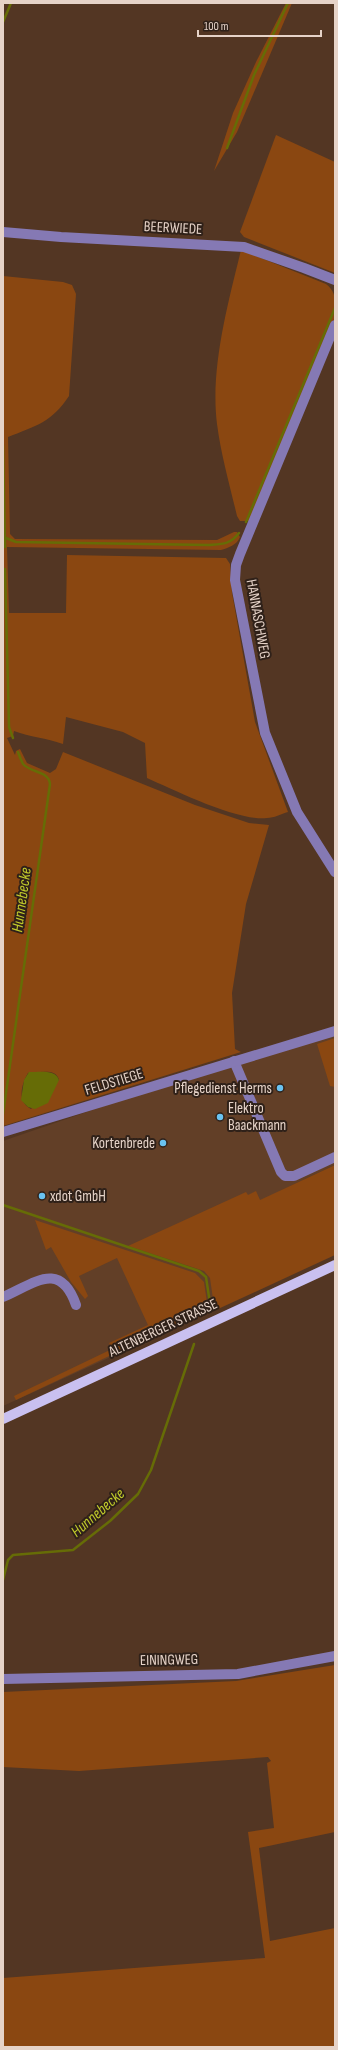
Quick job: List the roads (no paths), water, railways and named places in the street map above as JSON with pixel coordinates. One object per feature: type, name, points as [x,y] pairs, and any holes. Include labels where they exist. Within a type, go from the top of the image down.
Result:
[{"type":"main road","name":"ALTENBERGER STRASSE","points":[[3,1419],[335,1265]]},
{"type":"street","name":"BEERWIEDE","points":[[3,232],[61,238],[244,247],[335,280]]},
{"type":"street","name":"HANNASCHWEG","points":[[335,325],[240,554],[236,565],[235,580],[265,733],[297,812],[335,872]]},
{"type":"street","name":"FELDSTIEGE","points":[[3,1132],[335,1031]]},
{"type":"street","points":[[234,1061],[281,1172],[285,1176],[294,1176],[335,1157]]},
{"type":"street","points":[[3,1297],[47,1278],[56,1278],[64,1282],[70,1289],[76,1305]]},
{"type":"street","name":"EININGWEG","points":[[3,1679],[238,1674],[335,1656]]},
{"type":"waterway","points":[[3,22],[11,3]]},
{"type":"waterway","points":[[227,148],[254,75],[288,3]]},
{"type":"waterway","points":[[246,522],[335,308]]},
{"type":"waterway","name":"Hunnebecke","points":[[3,445],[5,547]]},
{"type":"waterway","points":[[6,538],[16,542],[208,545],[229,542],[239,533]]},
{"type":"waterway","name":"Hunnebecke","points":[[5,569],[9,727],[13,738]]},
{"type":"waterway","name":"Hunnebecke","points":[[3,1114],[50,784],[49,780],[43,774],[26,767],[23,764],[18,752]]},
{"type":"waterway","name":"Hunnebecke","points":[[3,1205],[199,1271],[206,1277],[211,1310]]},
{"type":"waterway","name":"Hunnebecke","points":[[3,1580],[8,1560],[13,1555],[73,1550],[110,1521],[138,1494],[151,1470],[194,1344]]},
{"type":"place","name":"Pflegedienst Herms","points":[[280,1088]]},
{"type":"place","name":"Elektro Baackmann","points":[[220,1117]]},
{"type":"place","name":"Kortenbrede","points":[[163,1143]]},
{"type":"place","name":"xdot GmbH","points":[[42,1196]]}]
